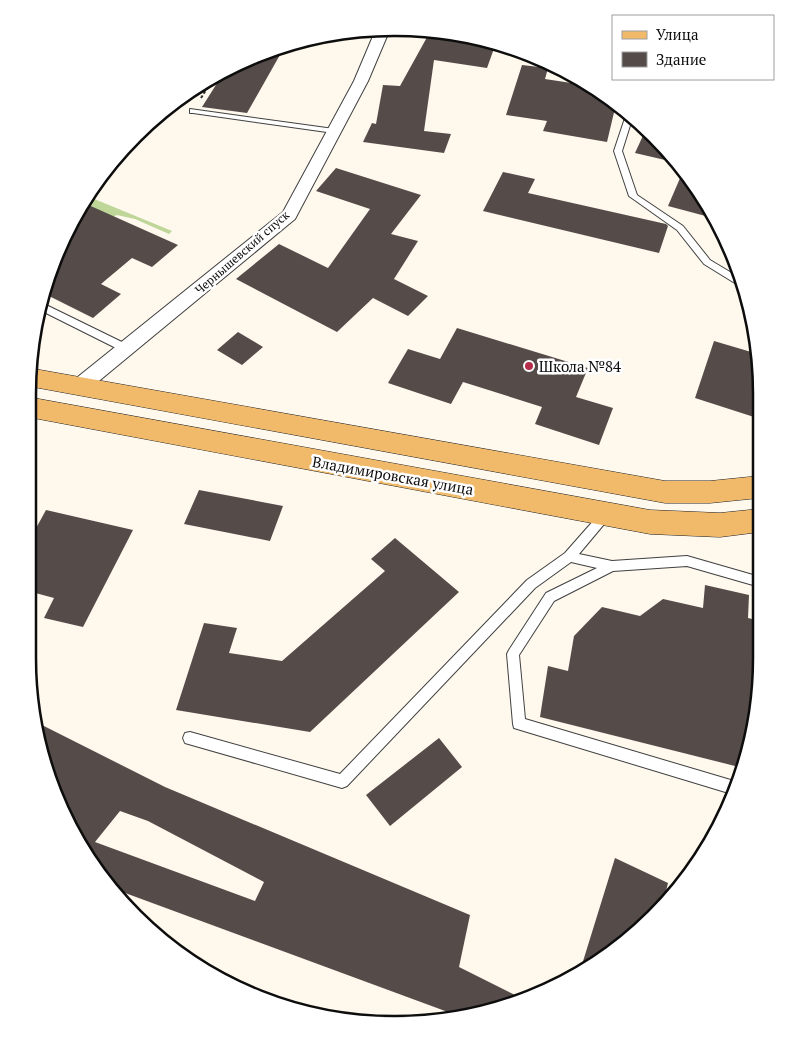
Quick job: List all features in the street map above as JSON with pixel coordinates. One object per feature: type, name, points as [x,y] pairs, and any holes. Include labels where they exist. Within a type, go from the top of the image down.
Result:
[{"type":"main road","points":[[37,379],[81,385],[665,492],[710,492],[753,488]]},
{"type":"main road","name":"Владимировская улица","points":[[36,408],[650,522],[720,525],[753,521]]},
{"type":"street","name":"Чернышевский спуск","points":[[81,385],[289,215],[361,81],[380,37]]},
{"type":"lane","points":[[193,111],[334,131]]},
{"type":"lane","points":[[627,122],[618,151],[633,196],[680,228],[708,262],[734,278]]},
{"type":"lane","points":[[47,309],[127,349]]},
{"type":"lane","points":[[190,738],[342,782],[531,584],[569,557],[606,514]]},
{"type":"lane","points":[[569,557],[612,566],[687,561],[753,580]]},
{"type":"lane","points":[[612,566],[550,596],[513,654],[519,724],[729,786]]},
{"type":"path","points":[[193,111],[205,90]]},
{"type":"green space","points":[[94,199],[172,231],[169,234],[135,219],[117,215],[94,225],[81,226],[76,230]]},
{"type":"building","points":[[427,38],[464,43],[493,50],[487,68],[434,60],[424,131],[451,134],[444,153],[363,142],[372,123],[376,124],[383,85],[400,86]]},
{"type":"building","points":[[280,55],[247,113],[202,107],[217,83]]},
{"type":"building","points":[[522,65],[539,67],[547,71],[545,79],[572,83],[614,111],[607,142],[543,131],[547,121],[506,115]]},
{"type":"building","points":[[643,136],[666,160],[635,153]]},
{"type":"building","points":[[336,168],[421,195],[391,234],[418,241],[394,279],[428,296],[408,316],[373,298],[337,332],[236,279],[279,244],[328,268],[370,209],[316,191]]},
{"type":"building","points":[[503,172],[535,179],[528,193],[666,224],[668,226],[659,253],[483,211]]},
{"type":"building","points":[[680,178],[706,216],[668,206]]},
{"type":"building","points":[[90,206],[178,245],[152,267],[132,258],[101,284],[121,294],[93,318],[50,296],[73,236]]},
{"type":"building","points":[[457,328],[588,368],[576,397],[613,408],[599,445],[535,424],[542,407],[463,382],[451,404],[388,383],[408,349],[440,359]]},
{"type":"building","points":[[238,332],[263,347],[242,365],[217,350]]},
{"type":"building","points":[[714,341],[750,352],[753,417],[695,398]]},
{"type":"building","points":[[199,490],[283,506],[270,541],[184,524]]},
{"type":"building","points":[[46,510],[133,530],[83,627],[44,618],[54,598],[36,593],[36,528]]},
{"type":"building","points":[[395,538],[459,592],[310,732],[176,710],[204,623],[237,628],[229,653],[282,661],[385,571],[371,559]]},
{"type":"building","points":[[705,585],[749,595],[748,618],[753,619],[752,681],[746,727],[736,766],[540,717],[548,666],[568,671],[574,636],[602,607],[640,616],[663,599],[703,608]]},
{"type":"building","points":[[43,725],[165,787],[470,915],[459,967],[515,995],[487,1004],[448,1012],[124,892],[97,857],[73,816],[55,773]],"holes":[[[120,811],[148,821],[264,882],[255,901],[95,842]]]},
{"type":"building","points":[[439,738],[462,767],[390,826],[366,795]]},
{"type":"building","points":[[615,858],[668,883],[664,894],[631,927],[583,962]]},
{"type":"place","name":"Школа №84","points":[[529,366]]}]
